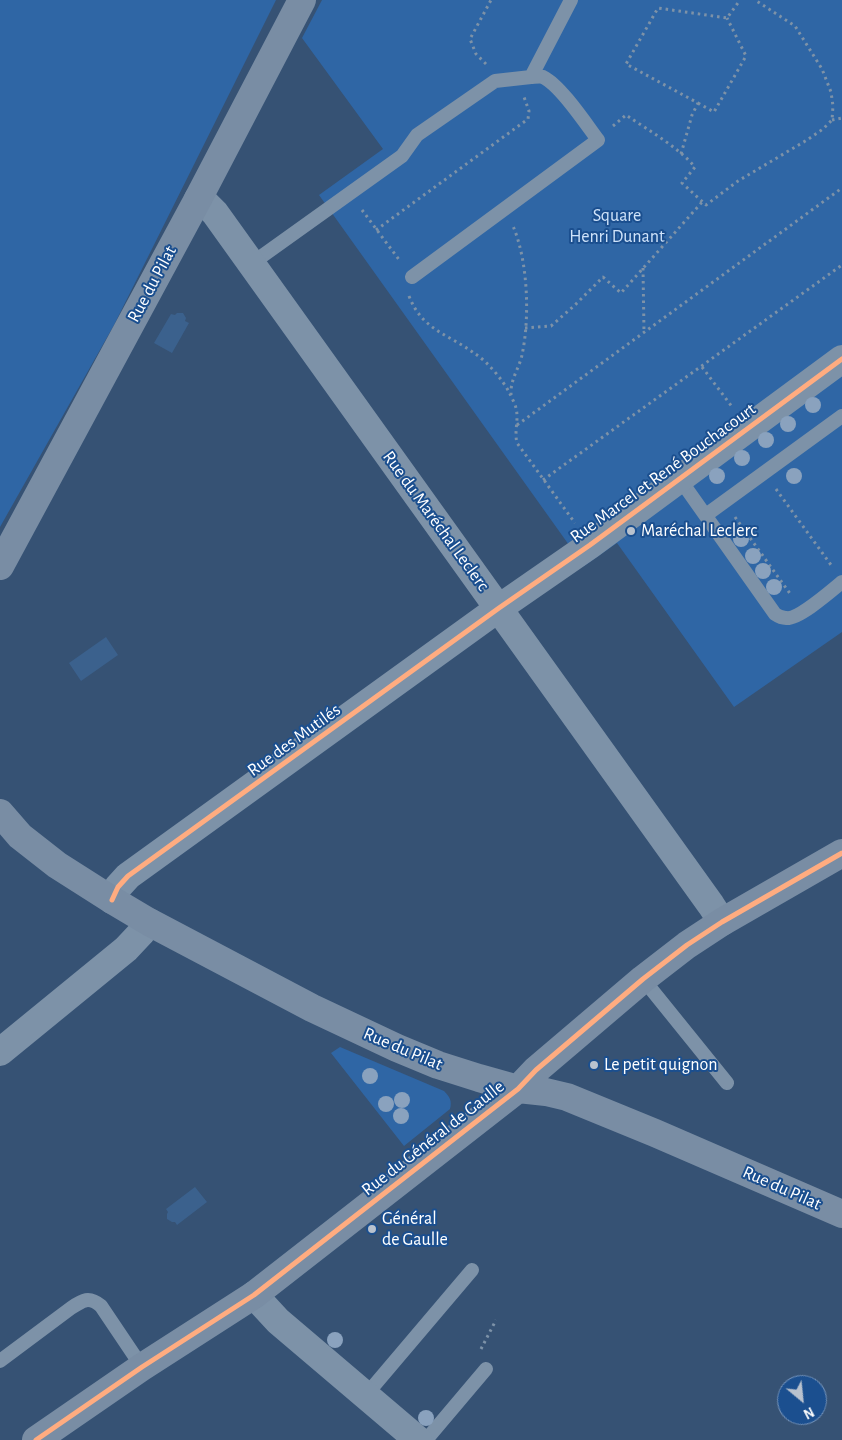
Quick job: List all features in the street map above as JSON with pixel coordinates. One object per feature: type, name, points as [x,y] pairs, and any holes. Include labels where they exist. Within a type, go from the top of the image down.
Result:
[{"type":"main road","name":"Rue du Pilat","points":[[0,566],[198,199],[302,0]]},
{"type":"main road","name":"Rue du Pilat","points":[[0,813],[20,836],[57,865],[112,900],[149,922],[312,1008],[397,1048],[445,1068],[518,1089],[546,1092],[567,1097],[842,1214]]},
{"type":"main road","name":"Rue du Général de Gaulle","points":[[36,1440],[142,1367],[254,1295],[518,1089],[536,1070],[687,944],[842,853]]},
{"type":"street","name":"Rue du Maréchal Leclerc","points":[[198,199],[215,213],[722,922]]},
{"type":"street","name":"Rue Marcel et René Bouchacourt","points":[[499,608],[590,544],[842,359]]},
{"type":"street","name":"Rue des Mutilés","points":[[112,900],[118,887],[128,876],[499,608]]},
{"type":"street","points":[[0,1052],[126,949],[149,922]]},
{"type":"street","points":[[254,1295],[278,1321],[418,1440]]},
{"type":"lane","points":[[525,78],[572,0]]},
{"type":"lane","points":[[251,264],[402,156],[417,134],[471,96],[495,81],[542,77],[568,100],[598,140],[412,277]]},
{"type":"lane","points":[[706,516],[842,416]]},
{"type":"lane","points":[[679,478],[775,614],[786,618],[792,618],[800,614],[839,577]]},
{"type":"lane","points":[[644,979],[727,1082]]},
{"type":"lane","points":[[366,1396],[472,1270]]},
{"type":"lane","points":[[0,1361],[80,1302],[95,1300],[142,1367]]},
{"type":"lane","points":[[426,1440],[486,1368]]},
{"type":"path","points":[[376,230],[528,119],[529,111],[525,78],[497,74],[476,54],[470,39],[491,0]]},
{"type":"path","points":[[727,18],[740,0]]},
{"type":"path","points":[[755,0],[795,26],[822,70],[831,92],[832,120]]},
{"type":"path","points":[[658,8],[727,18],[746,56],[714,112],[626,64],[658,8]]},
{"type":"path","points":[[681,154],[692,115],[698,104]]},
{"type":"path","points":[[598,140],[626,115],[681,154],[695,167],[682,183],[706,204],[738,181],[807,140],[832,120],[842,118]]},
{"type":"path","points":[[517,426],[842,188]]},
{"type":"path","points":[[350,194],[412,277],[409,296],[414,307],[425,322],[440,334],[475,354],[498,376],[511,396],[516,408],[517,426],[515,435],[518,443],[577,526]]},
{"type":"path","points":[[525,328],[551,326],[575,306],[603,277],[620,293],[703,201]]},
{"type":"path","points":[[503,210],[511,222],[522,254],[526,310],[525,341],[520,365],[512,383],[511,396]]},
{"type":"path","points":[[543,480],[842,265]]},
{"type":"path","points":[[643,268],[644,332]]},
{"type":"path","points":[[702,367],[735,411]]},
{"type":"path","points":[[764,473],[839,577]]},
{"type":"path","points":[[742,527],[781,581]]},
{"type":"path","points":[[486,1368],[480,1363],[479,1356],[496,1320]]},
{"type":"green space","points":[[0,0],[276,0],[114,325],[0,527]]},
{"type":"green space","name":"Square Henri Dunant","points":[[322,0],[842,0],[842,632],[734,707],[617,543],[584,566],[319,195],[383,149],[302,38]]},
{"type":"green space","points":[[340,1047],[444,1091],[450,1099],[450,1109],[404,1146],[331,1053]]},
{"type":"shaded area","points":[[183,313],[186,318],[185,321],[189,323],[172,353],[154,343],[171,314],[175,315]]},
{"type":"shaded area","points":[[106,637],[118,655],[81,681],[69,663]]},
{"type":"shaded area","points":[[195,1187],[207,1202],[177,1225],[175,1222],[167,1219],[168,1212],[166,1209]]},
{"type":"cycle path","points":[[112,900],[118,887],[128,876],[499,608],[590,545],[842,359]]},
{"type":"cycle path","points":[[36,1440],[142,1367],[254,1295],[518,1089],[536,1070],[643,979],[687,945],[722,922],[842,853]]},
{"type":"place","name":"Maréchal Leclerc","points":[[631,531]]},
{"type":"place","name":"Le petit quignon","points":[[594,1065]]},
{"type":"place","name":"Général de Gaulle","points":[[372,1229]]}]
